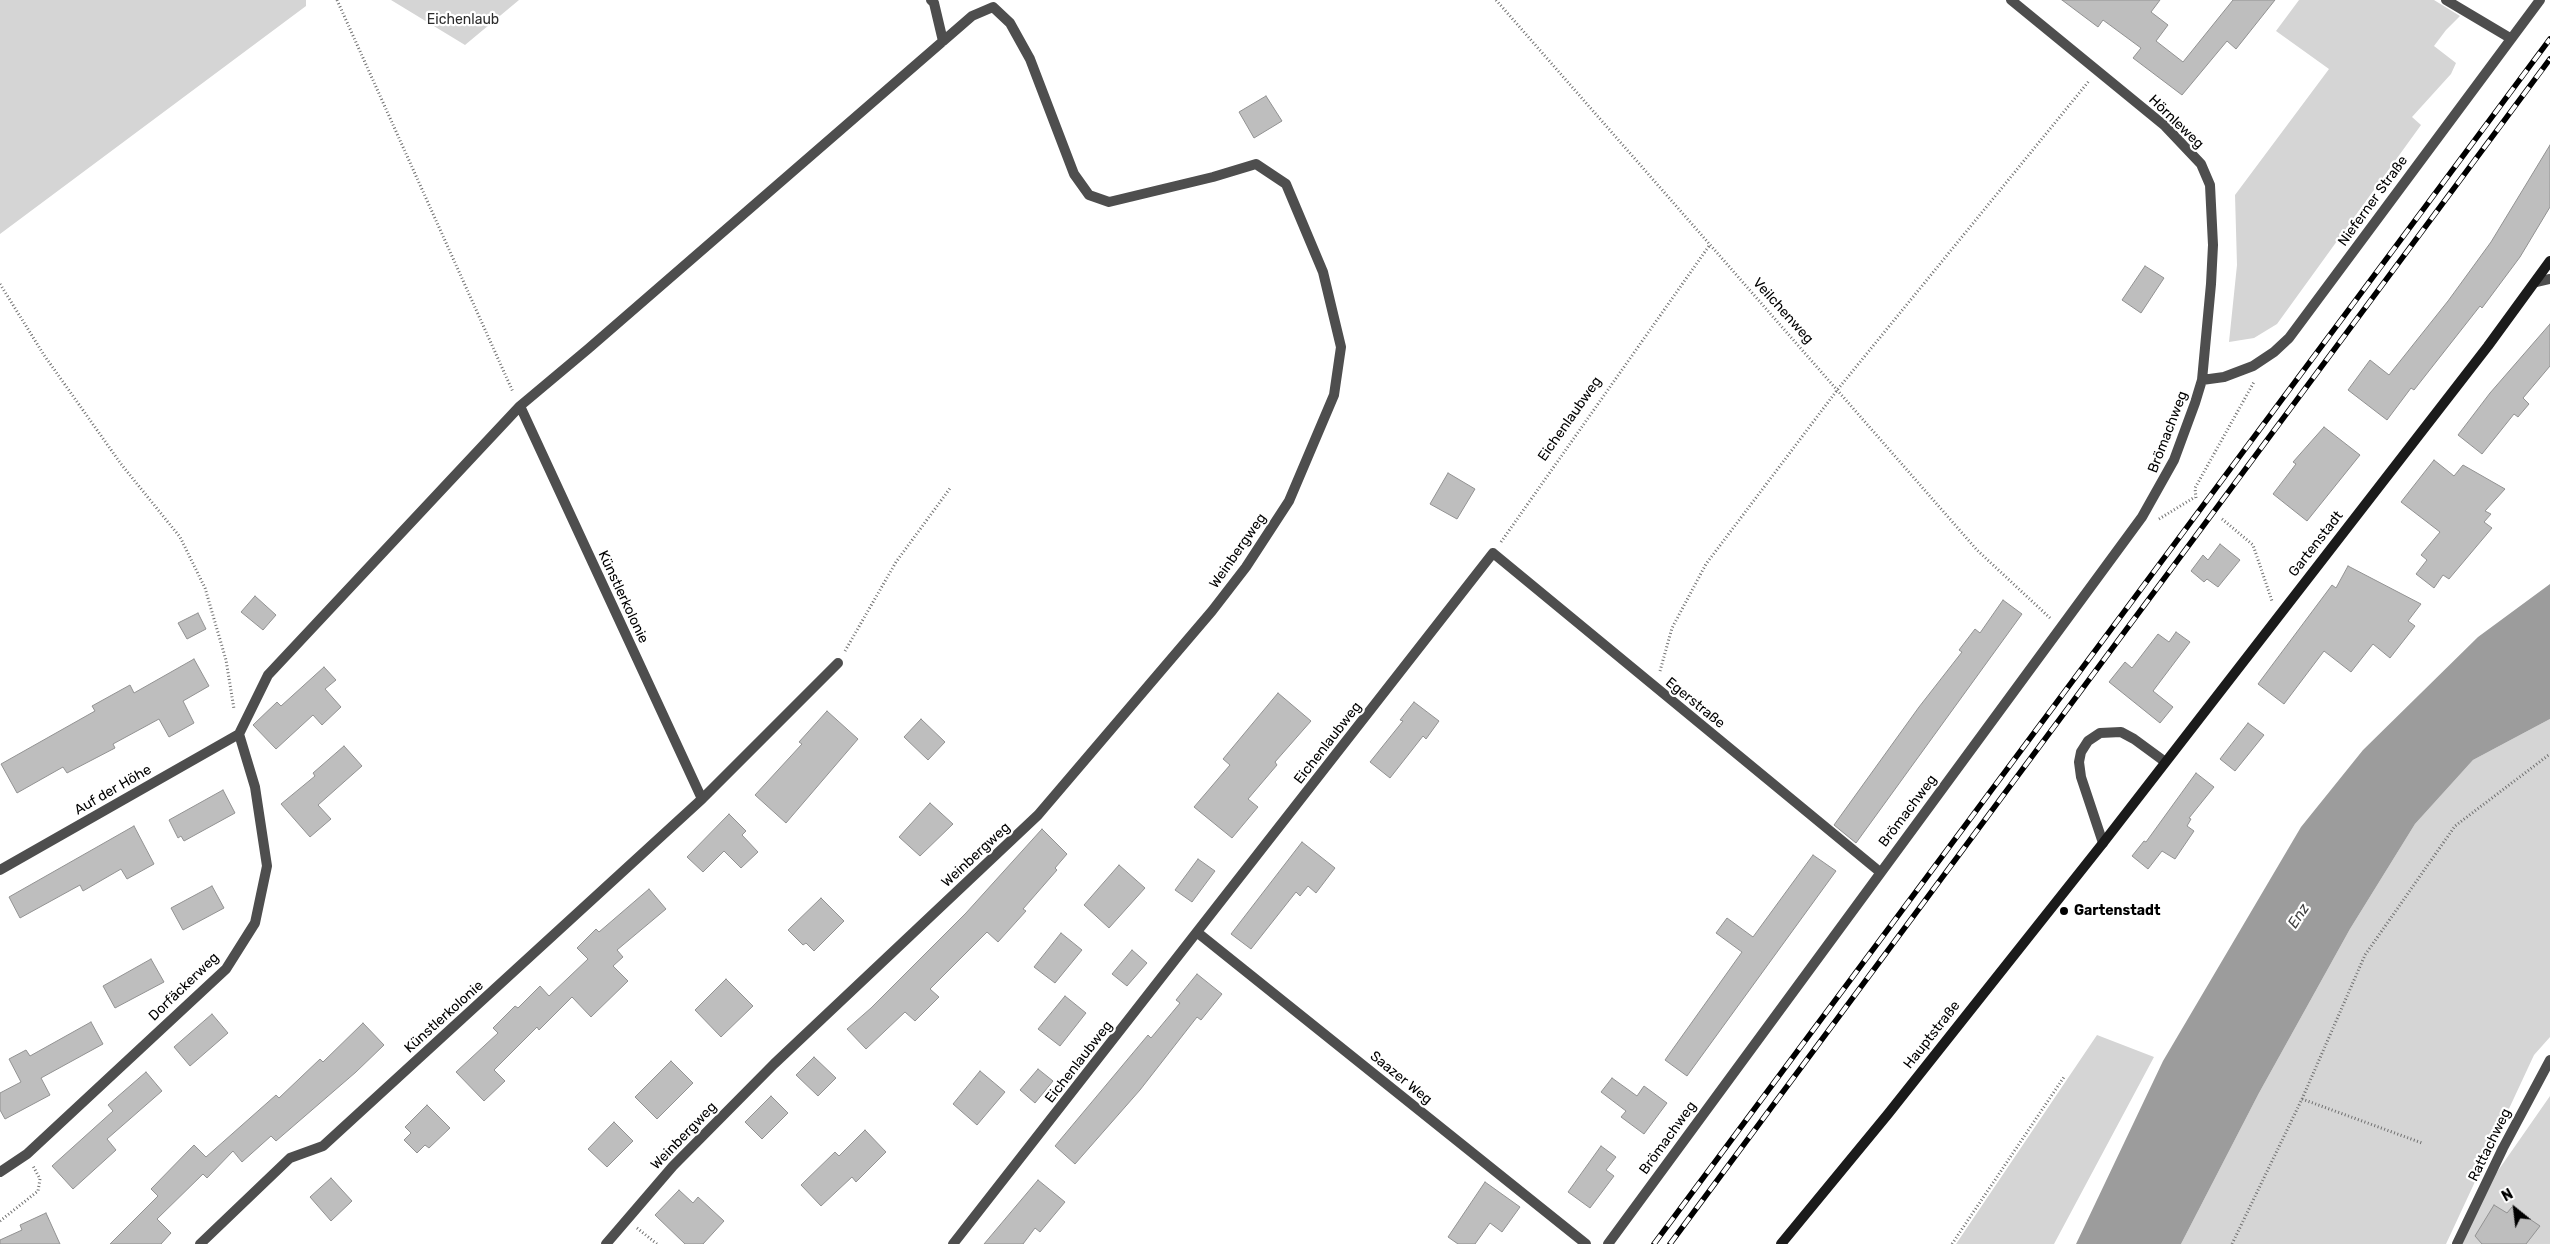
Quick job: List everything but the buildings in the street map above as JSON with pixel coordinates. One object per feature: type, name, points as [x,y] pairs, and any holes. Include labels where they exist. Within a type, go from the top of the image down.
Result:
[{"type":"street","points":[[239,734],[268,675],[520,406],[745,214],[943,40],[934,3],[931,0]]},
{"type":"street","name":"Hörnleweg","points":[[2010,0],[2165,126],[2200,164],[2210,185],[2213,245],[2202,380]]},
{"type":"street","points":[[2446,0],[2510,38]]},
{"type":"street","name":"Nieferner Straße","points":[[2202,380],[2224,377],[2253,366],[2289,338],[2312,310],[2510,38],[2540,0]]},
{"type":"street","name":"Weinbergweg","points":[[606,1244],[672,1166],[774,1064],[1038,815],[1212,611],[1246,567],[1289,501],[1334,396],[1341,347],[1323,272],[1286,184],[1256,164],[1213,178],[1109,202],[1089,195],[1074,174],[1030,59],[1010,23],[993,6],[972,16],[943,40]]},
{"type":"street","name":"Gartenstadt","points":[[2103,843],[2164,761],[2536,282],[2550,261]]},
{"type":"street","points":[[2536,282],[2550,279]]},
{"type":"street","name":"Brömachweg","points":[[1608,1244],[2142,517],[2165,480],[2182,441],[2202,380]]},
{"type":"street","name":"Künstlerkolonie","points":[[520,406],[702,799]]},
{"type":"street","name":"Egerstraße","points":[[1493,553],[1880,872]]},
{"type":"street","name":"Eichenlaubweg","points":[[953,1244],[1198,933],[1493,553]]},
{"type":"street","name":"Künstlerkolonie","points":[[200,1244],[290,1158],[323,1146],[702,799],[838,663]]},
{"type":"street","points":[[2103,843],[2081,778],[2079,762],[2081,752],[2088,741],[2100,734],[2121,732],[2129,735],[2164,761]]},
{"type":"street","name":"Auf der Höhe","points":[[0,870],[239,734]]},
{"type":"street","name":"Dorfäckerweg","points":[[0,1172],[27,1154],[226,969],[255,922],[267,866],[255,787],[239,734]]},
{"type":"street","name":"Hauptstraße","points":[[1781,1244],[1888,1114],[2103,843]]},
{"type":"street","name":"Saazer Weg","points":[[1198,933],[1586,1244]]},
{"type":"street","name":"Rattachweg","points":[[2457,1244],[2503,1148],[2550,1060]]},
{"type":"path","points":[[337,0],[520,406]]},
{"type":"path","name":"Veilchenweg","points":[[1496,0],[1709,246],[1838,389],[1977,550],[2062,628]]},
{"type":"path","points":[[1656,688],[1672,628],[1706,564],[1838,389],[2097,71]]},
{"type":"path","name":"Eichenlaubweg","points":[[1493,553],[1709,246]]},
{"type":"path","points":[[0,284],[44,354],[121,464],[180,537],[205,588],[226,660],[239,734]]},
{"type":"path","points":[[2162,517],[2196,498],[2195,488],[2254,382],[2253,366]]},
{"type":"path","points":[[838,663],[896,562],[950,488]]},
{"type":"path","points":[[2222,519],[2253,545],[2272,602],[2282,610]]},
{"type":"path","points":[[2232,1244],[2302,1099],[2365,955],[2455,826],[2550,754]]},
{"type":"path","points":[[1952,1244],[2064,1077]]},
{"type":"path","points":[[2302,1099],[2422,1143]]},
{"type":"path","points":[[0,1221],[38,1191],[40,1179],[27,1154]]},
{"type":"path","points":[[626,1220],[657,1244]]},
{"type":"green space","points":[[0,0],[306,0],[306,6],[0,234]]},
{"type":"green space","name":"Eichenlaub","points":[[391,0],[519,0],[465,45]]},
{"type":"green space","points":[[2299,0],[2434,0],[2460,16],[2434,46],[2456,63],[2451,74],[2412,117],[2421,125],[2277,324],[2254,338],[2229,342],[2237,265],[2235,195],[2329,69],[2276,31]]},
{"type":"green space","points":[[2550,719],[2550,1037],[2534,1055],[2446,1244],[2181,1244],[2259,1093],[2350,929],[2415,824],[2473,760]]},
{"type":"green space","points":[[2097,1035],[2154,1057],[2054,1244],[1956,1244]]},
{"type":"green space","points":[[2550,1096],[2550,1244],[2461,1244],[2488,1185]]},
{"type":"water","name":"Enz","points":[[2550,584],[2550,719],[2473,760],[2415,824],[2350,929],[2259,1093],[2181,1244],[2076,1244],[2163,1061],[2301,827],[2363,750],[2478,637]]},
{"type":"railway","points":[[1654,1244],[2550,39]]},
{"type":"railway","points":[[1670,1244],[2550,59]]},
{"type":"place","name":"Gartenstadt","points":[[2064,911]]}]
